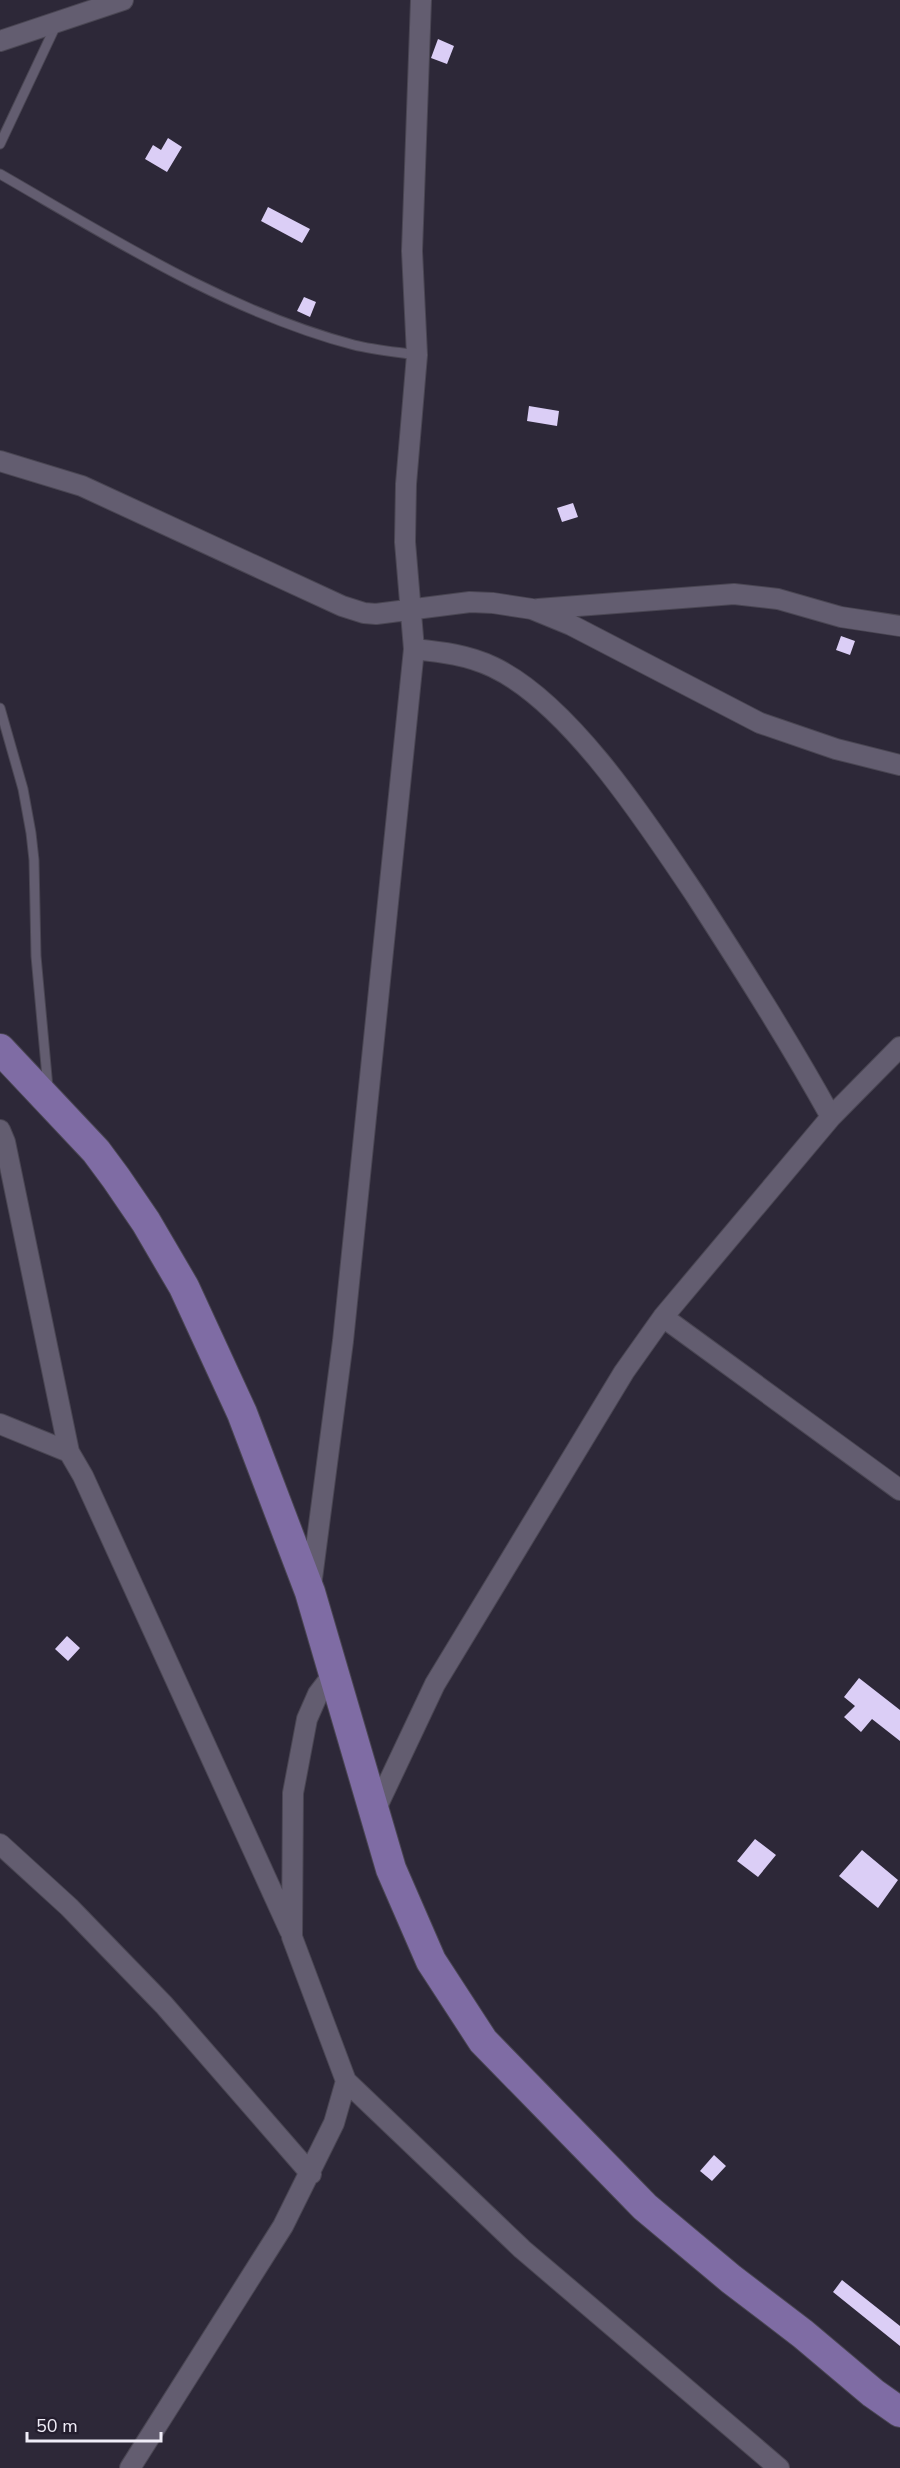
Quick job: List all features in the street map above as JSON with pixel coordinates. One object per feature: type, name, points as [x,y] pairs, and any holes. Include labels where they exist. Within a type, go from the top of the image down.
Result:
[{"type":"main road","points":[[0,1048],[96,1151],[146,1222],[184,1287],[242,1413],[310,1592],[391,1869],[431,1961],[483,2041],[645,2207],[731,2279],[900,2412]]},
{"type":"street","points":[[310,1592],[343,1341],[414,649],[405,542],[406,484],[417,355],[412,251],[421,0]]},
{"type":"street","points":[[0,41],[111,1]]},
{"type":"street","points":[[0,461],[82,486],[353,610],[376,614],[470,602],[532,609],[746,595],[778,599],[841,617],[900,626]]},
{"type":"street","points":[[532,609],[571,625],[760,723],[836,749],[900,765]]},
{"type":"street","points":[[414,649],[458,654],[495,668],[556,712],[582,741],[652,830],[790,1043],[831,1117]]},
{"type":"street","points":[[374,1813],[435,1684],[624,1372],[663,1317],[831,1117],[900,1047]]},
{"type":"street","points":[[0,1130],[6,1142],[27,1239],[69,1452],[84,1476],[292,1937],[346,2081],[522,2249],[779,2468]]},
{"type":"street","points":[[663,1317],[900,1490]]},
{"type":"street","points":[[0,1424],[69,1452]]},
{"type":"street","points":[[292,1937],[293,1793],[308,1719],[318,1694],[334,1673]]},
{"type":"street","points":[[0,1844],[69,1906],[164,2005],[310,2174]]},
{"type":"street","points":[[130,2468],[283,2226],[334,2122],[346,2081]]},
{"type":"lane","points":[[0,144],[58,21]]},
{"type":"lane","points":[[0,174],[170,271],[225,298],[355,345],[417,355]]},
{"type":"lane","points":[[0,708],[23,789],[31,834],[34,860],[36,956],[50,1101]]},
{"type":"building","points":[[438,39],[454,46],[447,64],[431,58]]},
{"type":"building","points":[[168,138],[182,147],[167,172],[145,159],[153,145],[161,150]]},
{"type":"building","points":[[268,207],[310,229],[302,243],[261,221]]},
{"type":"building","points":[[304,297],[316,302],[310,317],[297,311]]},
{"type":"building","points":[[529,406],[559,411],[557,426],[527,421]]},
{"type":"building","points":[[573,503],[578,517],[562,522],[557,508]]},
{"type":"building","points":[[841,636],[855,641],[850,655],[836,650]]},
{"type":"building","points":[[67,1636],[80,1648],[68,1661],[55,1649]]},
{"type":"building","points":[[859,1678],[900,1710],[900,1741],[872,1719],[861,1732],[844,1717],[855,1706],[844,1697]]},
{"type":"building","points":[[755,1839],[776,1855],[758,1877],[737,1861]]},
{"type":"building","points":[[862,1850],[898,1880],[878,1908],[839,1876]]},
{"type":"building","points":[[714,2155],[726,2166],[712,2181],[700,2171]]},
{"type":"building","points":[[842,2280],[900,2326],[900,2346],[833,2292]]}]
